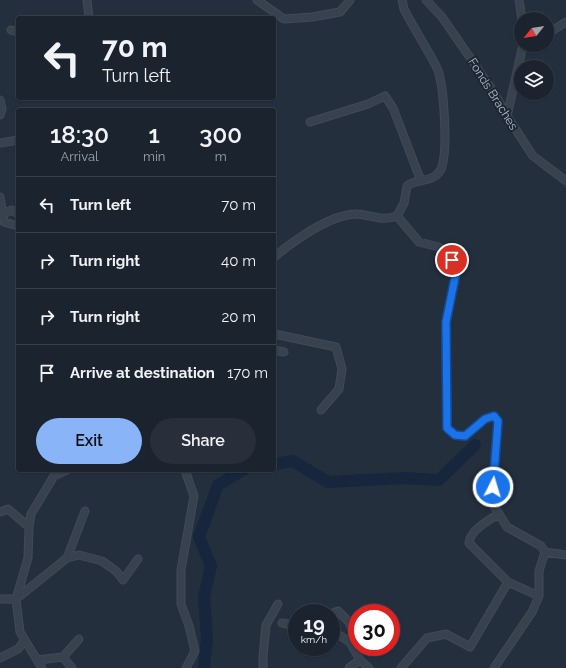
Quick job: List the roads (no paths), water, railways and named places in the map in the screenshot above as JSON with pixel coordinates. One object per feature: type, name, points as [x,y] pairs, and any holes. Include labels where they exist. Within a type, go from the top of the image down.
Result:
[{"type":"street","points":[[87,0],[89,16]]},
{"type":"street","points":[[257,0],[284,19],[312,17],[340,12],[350,0]]},
{"type":"street","points":[[276,255],[300,237],[330,221],[356,214],[387,219],[397,216],[404,203],[407,186],[412,182],[428,180],[440,171],[444,159],[446,128],[437,70],[404,9],[402,0]]},
{"type":"street","name":"Fonds Braches","points":[[426,0],[442,17],[493,91],[533,156],[566,182]]},
{"type":"street","points":[[519,0],[521,12]]},
{"type":"street","points":[[554,30],[566,22]]},
{"type":"street","points":[[507,116],[522,52]]},
{"type":"street","points":[[310,122],[368,104],[385,96],[393,108],[421,181]]},
{"type":"street","points":[[0,100],[2,109],[0,114]]},
{"type":"street","points":[[0,143],[16,140]]},
{"type":"street","points":[[0,197],[4,222],[16,225]]},
{"type":"street","points":[[2,215],[12,210],[16,213]]},
{"type":"street","points":[[397,216],[418,242],[439,247],[452,260],[456,273],[446,322],[447,428],[455,435],[465,436],[485,419],[494,416],[498,421],[491,501],[507,527],[541,546],[545,552],[566,555]]},
{"type":"street","points":[[276,334],[336,347],[342,369],[338,389],[321,410]]},
{"type":"street","points":[[276,350],[284,352]]},
{"type":"street","points":[[42,668],[20,632],[16,599],[28,558],[29,527],[32,514],[54,476],[63,472]]},
{"type":"street","points":[[186,472],[194,496],[181,570],[181,604],[189,626],[195,651],[186,668]]},
{"type":"street","points":[[0,512],[8,509],[29,527]]},
{"type":"street","points":[[68,558],[85,511]]},
{"type":"street","points":[[499,514],[474,532],[470,536],[469,543],[508,582],[539,596]]},
{"type":"street","points":[[494,668],[532,612],[539,596],[539,571],[545,552]]},
{"type":"street","points":[[0,599],[16,599],[68,558],[79,555],[102,562],[116,571],[123,580],[138,559]]},
{"type":"street","points":[[401,668],[427,638],[446,634],[470,647],[508,582]]},
{"type":"street","points":[[263,668],[266,625],[278,604]]},
{"type":"street","points":[[340,613],[348,621]]},
{"type":"street","points":[[282,623],[288,624]]},
{"type":"street","points":[[37,660],[63,657],[79,639]]},
{"type":"street","points":[[0,658],[18,649],[24,640]]},
{"type":"street","points":[[358,656],[360,660],[370,668]]},
{"type":"street","points":[[63,657],[72,668]]},
{"type":"street","points":[[349,668],[360,660]]},
{"type":"waterway","points":[[276,464],[293,461],[328,482],[403,478],[439,480],[475,445]]},
{"type":"waterway","points":[[204,668],[207,639],[204,597],[211,566],[199,537],[218,485],[240,472]]}]
